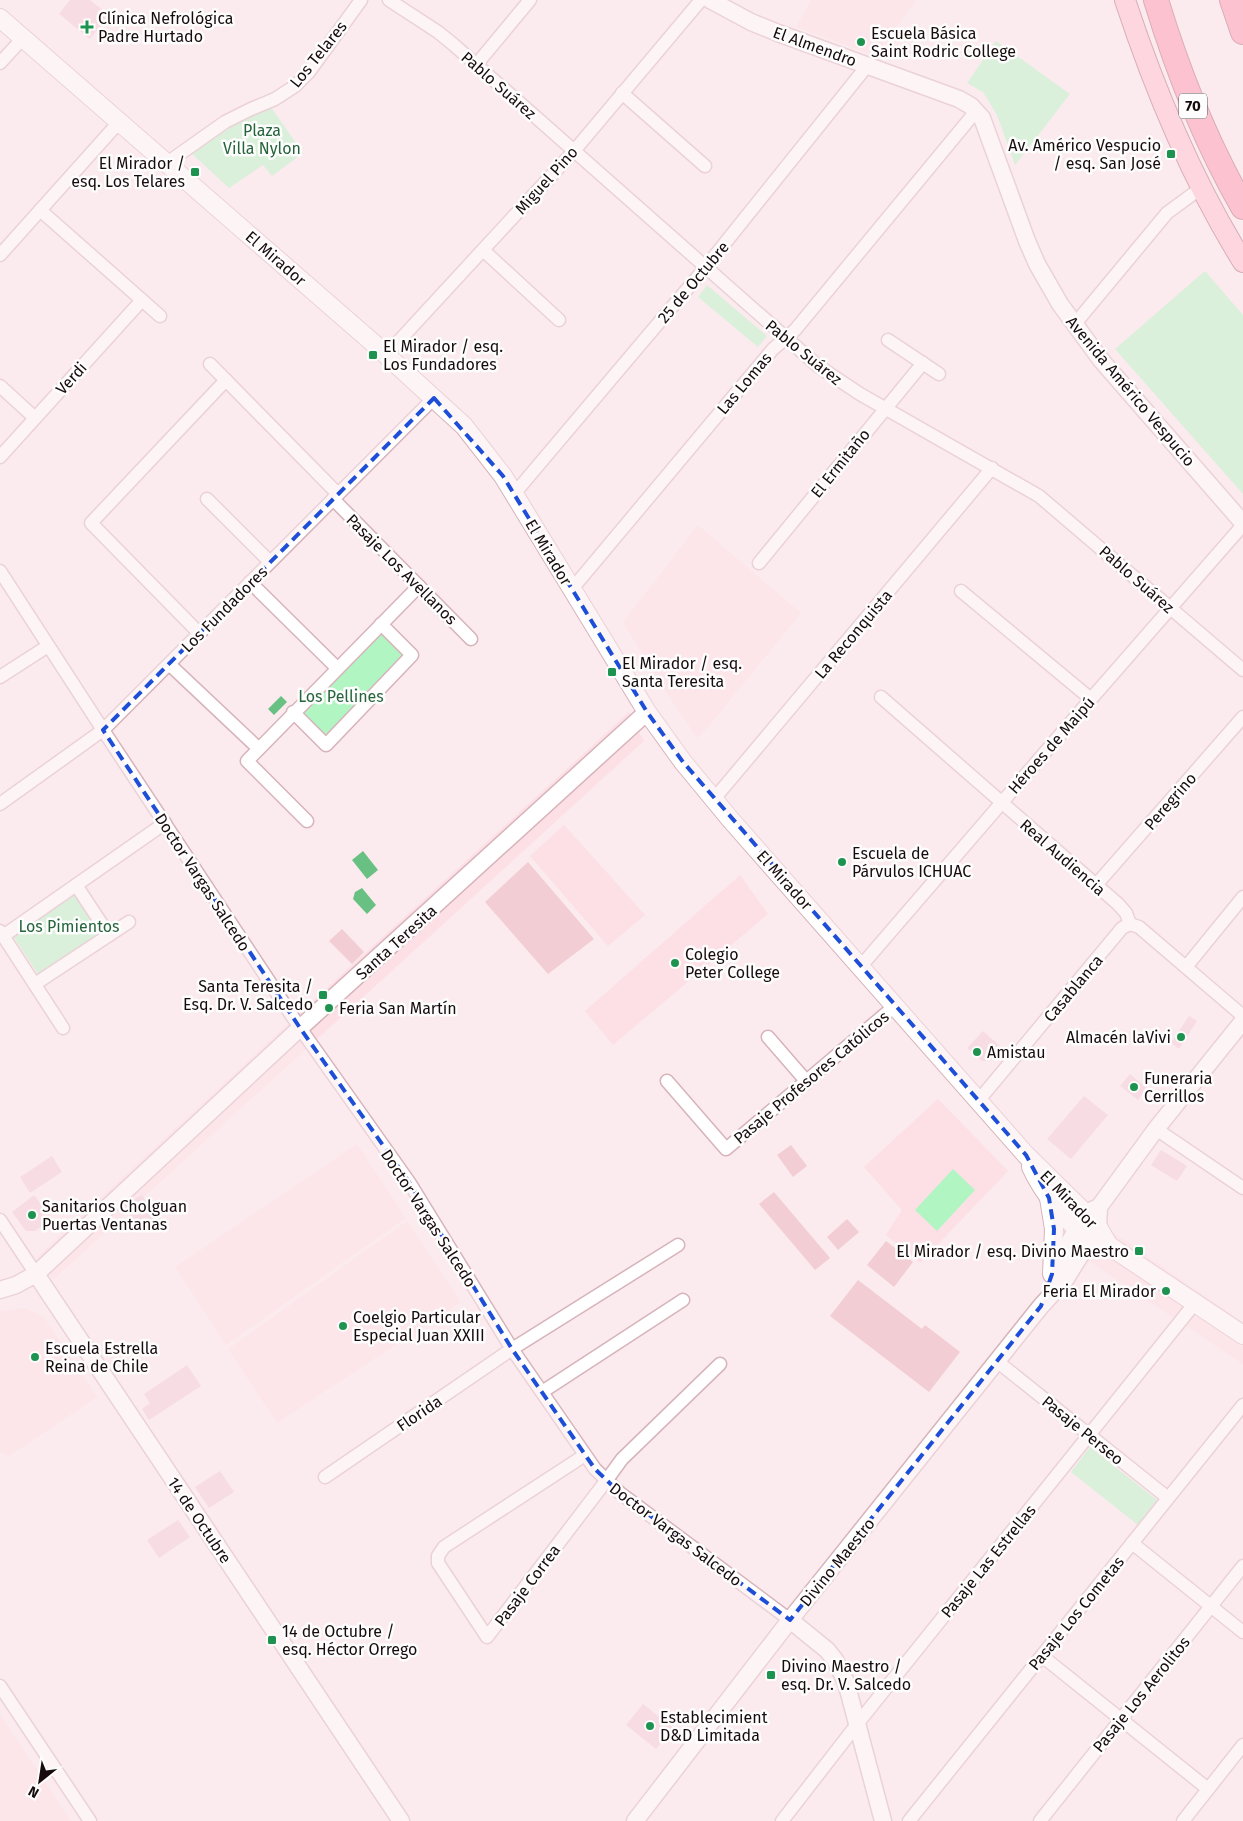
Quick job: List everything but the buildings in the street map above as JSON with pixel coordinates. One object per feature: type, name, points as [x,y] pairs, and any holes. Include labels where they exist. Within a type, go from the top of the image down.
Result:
[{"type":"highway","name":"70","points":[[1156,0],[1181,77],[1216,156],[1243,207]]},
{"type":"highway","points":[[1232,0],[1243,32]]},
{"type":"main road","points":[[1125,0],[1153,80],[1171,124],[1201,188],[1243,262]]},
{"type":"main road","name":"El Mirador","points":[[0,18],[386,355],[434,398],[477,442],[514,494],[647,712],[683,762],[714,800],[1026,1155],[1092,1210],[1094,1233]]},
{"type":"main road","name":"El Mirador","points":[[1026,1155],[1035,1176],[1049,1198],[1076,1228],[1094,1233],[1109,1246],[1243,1335]]},
{"type":"main road","points":[[1049,1198],[1054,1229],[1052,1274]]},
{"type":"street","name":"Los Telares","points":[[167,163],[225,122],[275,99],[295,86],[309,72],[361,0]]},
{"type":"street","name":"Pablo Suárez","points":[[389,0],[438,32],[476,64],[785,339],[835,379],[992,468],[1050,504],[1243,670]]},
{"type":"street","points":[[476,64],[530,0]]},
{"type":"street","name":"Miguel Pino","points":[[386,355],[574,151],[701,0]]},
{"type":"street","name":"El Almendro","points":[[710,0],[751,22],[959,100],[977,110]]},
{"type":"street","points":[[0,63],[23,38]]},
{"type":"street","name":"25 de Octubre","points":[[514,494],[705,268],[867,66]]},
{"type":"street","points":[[622,93],[705,166]]},
{"type":"street","name":"Avenida Américo Vespucio","points":[[977,110],[986,129],[1026,241],[1049,286],[1074,325],[1101,360],[1243,524]]},
{"type":"street","name":"Las Lomas","points":[[572,589],[772,349],[785,339],[801,322],[977,110]]},
{"type":"street","points":[[0,255],[120,122]]},
{"type":"street","points":[[1074,325],[1167,213],[1201,188]]},
{"type":"street","points":[[40,210],[160,316]]},
{"type":"street","points":[[483,250],[559,320]]},
{"type":"street","name":"Verdi","points":[[0,457],[142,300]]},
{"type":"street","points":[[888,340],[939,374]]},
{"type":"street","name":"El Ermitaño","points":[[759,563],[923,363]]},
{"type":"street","name":"Pasaje Los Avellanos","points":[[210,364],[418,586],[472,639]]},
{"type":"street","points":[[199,634],[91,523],[226,380]]},
{"type":"street","points":[[0,386],[35,418]]},
{"type":"street","name":"Los Fundadores","points":[[0,804],[103,730],[434,398]]},
{"type":"street","name":"La Reconquista","points":[[714,800],[992,468]]},
{"type":"street","points":[[207,499],[270,562]]},
{"type":"street","name":"Héroes de Maipú","points":[[861,966],[1243,524]]},
{"type":"street","name":"Doctor Vargas Salcedo","points":[[0,570],[103,730],[300,1028],[409,1182],[512,1349],[585,1455],[606,1481],[620,1493],[790,1620],[822,1646],[835,1660],[846,1682],[883,1821]]},
{"type":"street","points":[[250,582],[337,668]]},
{"type":"street","points":[[307,821],[247,761],[418,586]]},
{"type":"street","points":[[962,591],[1091,699]]},
{"type":"street","points":[[293,712],[326,745],[412,654],[381,624]]},
{"type":"street","points":[[0,677],[48,646]]},
{"type":"street","points":[[169,664],[258,748]]},
{"type":"street","name":"Real Audiencia","points":[[881,697],[1122,908],[1130,924],[1139,927],[1243,1016]]},
{"type":"street","name":"Santa Teresita","points":[[0,1290],[16,1285],[36,1274],[300,1028],[647,712]]},
{"type":"street","name":"Peregrino","points":[[1096,885],[1243,717]]},
{"type":"street","points":[[63,1028],[2,933],[165,824]]},
{"type":"street","points":[[76,885],[109,935]]},
{"type":"street","points":[[1186,967],[1243,897]]},
{"type":"street","points":[[35,984],[129,922]]},
{"type":"street","name":"Casablanca","points":[[979,1100],[1122,928],[1130,924]]},
{"type":"street","name":"Pasaje Profesores Católicos","points":[[666,1081],[726,1149],[896,1006]]},
{"type":"street","name":"Divino Maestro","points":[[1042,1306],[1052,1274],[1076,1228],[1243,1021]]},
{"type":"street","points":[[768,1037],[806,1082]]},
{"type":"street","points":[[1156,1129],[1243,1188]]},
{"type":"street","name":"14 de Octubre","points":[[0,1220],[401,1821]]},
{"type":"street","name":"Divino Maestro","points":[[635,1821],[790,1620],[1042,1306],[1065,1280],[1094,1233]]},
{"type":"street","name":"Florida","points":[[325,1477],[512,1349],[678,1245]]},
{"type":"street","points":[[542,1392],[683,1300]]},
{"type":"street","name":"Pasaje Las Estrellas","points":[[782,1821],[858,1723],[1195,1303]]},
{"type":"street","name":"Pasaje Perseo","points":[[998,1362],[1168,1498]]},
{"type":"street","points":[[606,1481],[622,1459],[720,1364]]},
{"type":"street","name":"Pasaje Los Cometas","points":[[909,1821],[1243,1405]]},
{"type":"street","name":"Pasaje Correa","points":[[585,1455],[444,1547],[438,1556],[438,1563],[487,1637],[606,1481]]},
{"type":"street","points":[[1132,1543],[1243,1632]]},
{"type":"street","name":"Pasaje Los Aerolitos","points":[[1040,1821],[1243,1566]]},
{"type":"street","points":[[1042,1656],[1208,1789]]},
{"type":"street","points":[[0,1686],[90,1821]]},
{"type":"street","points":[[1183,1821],[1243,1745]]},
{"type":"highlighted area","points":[[434,398],[503,476],[647,712],[683,762],[1026,1155],[1049,1198],[1054,1229],[1052,1274],[1041,1306],[790,1620],[620,1493],[595,1469],[512,1349],[409,1182],[300,1028],[103,730]]},
{"type":"shaded area","name":"Escuela Básica Saint Rodric College","points":[[811,0],[916,0],[876,56],[796,27]]},
{"type":"shaded area","points":[[698,525],[801,613],[709,726],[697,738],[659,682],[623,622]]},
{"type":"shaded area","points":[[281,696],[287,702],[274,715],[268,709]]},
{"type":"shaded area","name":"Feria San Martín","points":[[629,712],[644,741],[53,1280],[38,1256],[283,1028]]},
{"type":"shaded area","points":[[564,825],[645,915],[608,946],[530,856]]},
{"type":"shaded area","points":[[363,851],[378,870],[367,879],[352,860]]},
{"type":"shaded area","name":"Colegio Peter College","points":[[740,875],[768,914],[613,1045],[585,1011]]},
{"type":"shaded area","points":[[362,888],[376,905],[367,914],[353,899],[355,892]]},
{"type":"shaded area","points":[[938,1099],[1008,1171],[920,1263],[886,1235],[902,1210],[864,1167]]},
{"type":"shaded area","points":[[357,1144],[406,1218],[226,1345],[175,1267]]},
{"type":"shaded area","name":"Coelgio Particular Especial Juan XXIII","points":[[407,1221],[461,1302],[277,1423],[228,1349]]},
{"type":"shaded area","name":"Feria El Mirador","points":[[1108,1229],[1243,1322],[1243,1364],[1087,1260]]},
{"type":"shaded area","name":"Escuela Estrella Reina de Chile","points":[[25,1308],[44,1317],[97,1397],[9,1456],[0,1452],[0,1312]]},
{"type":"shaded area","points":[[0,1714],[71,1821],[0,1821]]},
{"type":"green space","points":[[996,41],[1070,94],[1015,165],[997,115],[983,92],[967,83]]},
{"type":"green space","name":"Plaza Villa Nylon","points":[[271,107],[303,153],[272,176],[263,165],[229,188],[191,153],[236,124]]},
{"type":"green space","points":[[1205,271],[1243,315],[1243,494],[1115,349]]},
{"type":"green space","points":[[707,285],[767,336],[758,347],[698,297]]},
{"type":"green space","name":"Los Pellines","points":[[381,625],[411,655],[326,743],[295,712]]},
{"type":"green space","name":"Los Pimientos","points":[[78,891],[104,933],[38,974],[13,936]]},
{"type":"green space","points":[[953,1169],[975,1190],[937,1231],[915,1210]]},
{"type":"green space","points":[[1090,1447],[1157,1500],[1138,1525],[1071,1472]]},
{"type":"place","name":"Clínica Nefrológica Padre Hurtado","points":[[87,27]]},
{"type":"place","name":"Escuela Básica Saint Rodric College","points":[[861,42]]},
{"type":"place","name":"Av. Américo Vespucio / esq. San José","points":[[1171,154]]},
{"type":"place","name":"El Mirador / esq. Los Telares","points":[[195,172]]},
{"type":"place","name":"El Mirador / esq. Los Fundadores","points":[[373,355]]},
{"type":"place","name":"El Mirador / esq. Santa Teresita","points":[[612,672]]},
{"type":"place","name":"Escuela de Párvulos ICHUAC","points":[[842,862]]},
{"type":"place","name":"Colegio Peter College","points":[[675,963]]},
{"type":"place","name":"Santa Teresita / Esq. Dr. V. Salcedo","points":[[323,995]]},
{"type":"place","name":"Feria San Martín","points":[[329,1008]]},
{"type":"place","name":"Almacén laVivi","points":[[1181,1037]]},
{"type":"place","name":"Amistau","points":[[977,1052]]},
{"type":"place","name":"Funeraria Cerrillos","points":[[1134,1087]]},
{"type":"place","name":"Sanitarios Cholguan Puertas Ventanas","points":[[32,1215]]},
{"type":"place","name":"El Mirador / esq. Divino Maestro","points":[[1139,1251]]},
{"type":"place","name":"Feria El Mirador","points":[[1166,1291]]},
{"type":"place","name":"Coelgio Particular Especial Juan XXIII","points":[[343,1326]]},
{"type":"place","name":"Escuela Estrella Reina de Chile","points":[[35,1357]]},
{"type":"place","name":"14 de Octubre / esq. Héctor Orrego","points":[[272,1640]]},
{"type":"place","name":"Divino Maestro / esq. Dr. V. Salcedo","points":[[771,1675]]},
{"type":"place","name":"Establecimient D&D Limitada","points":[[650,1726]]}]
